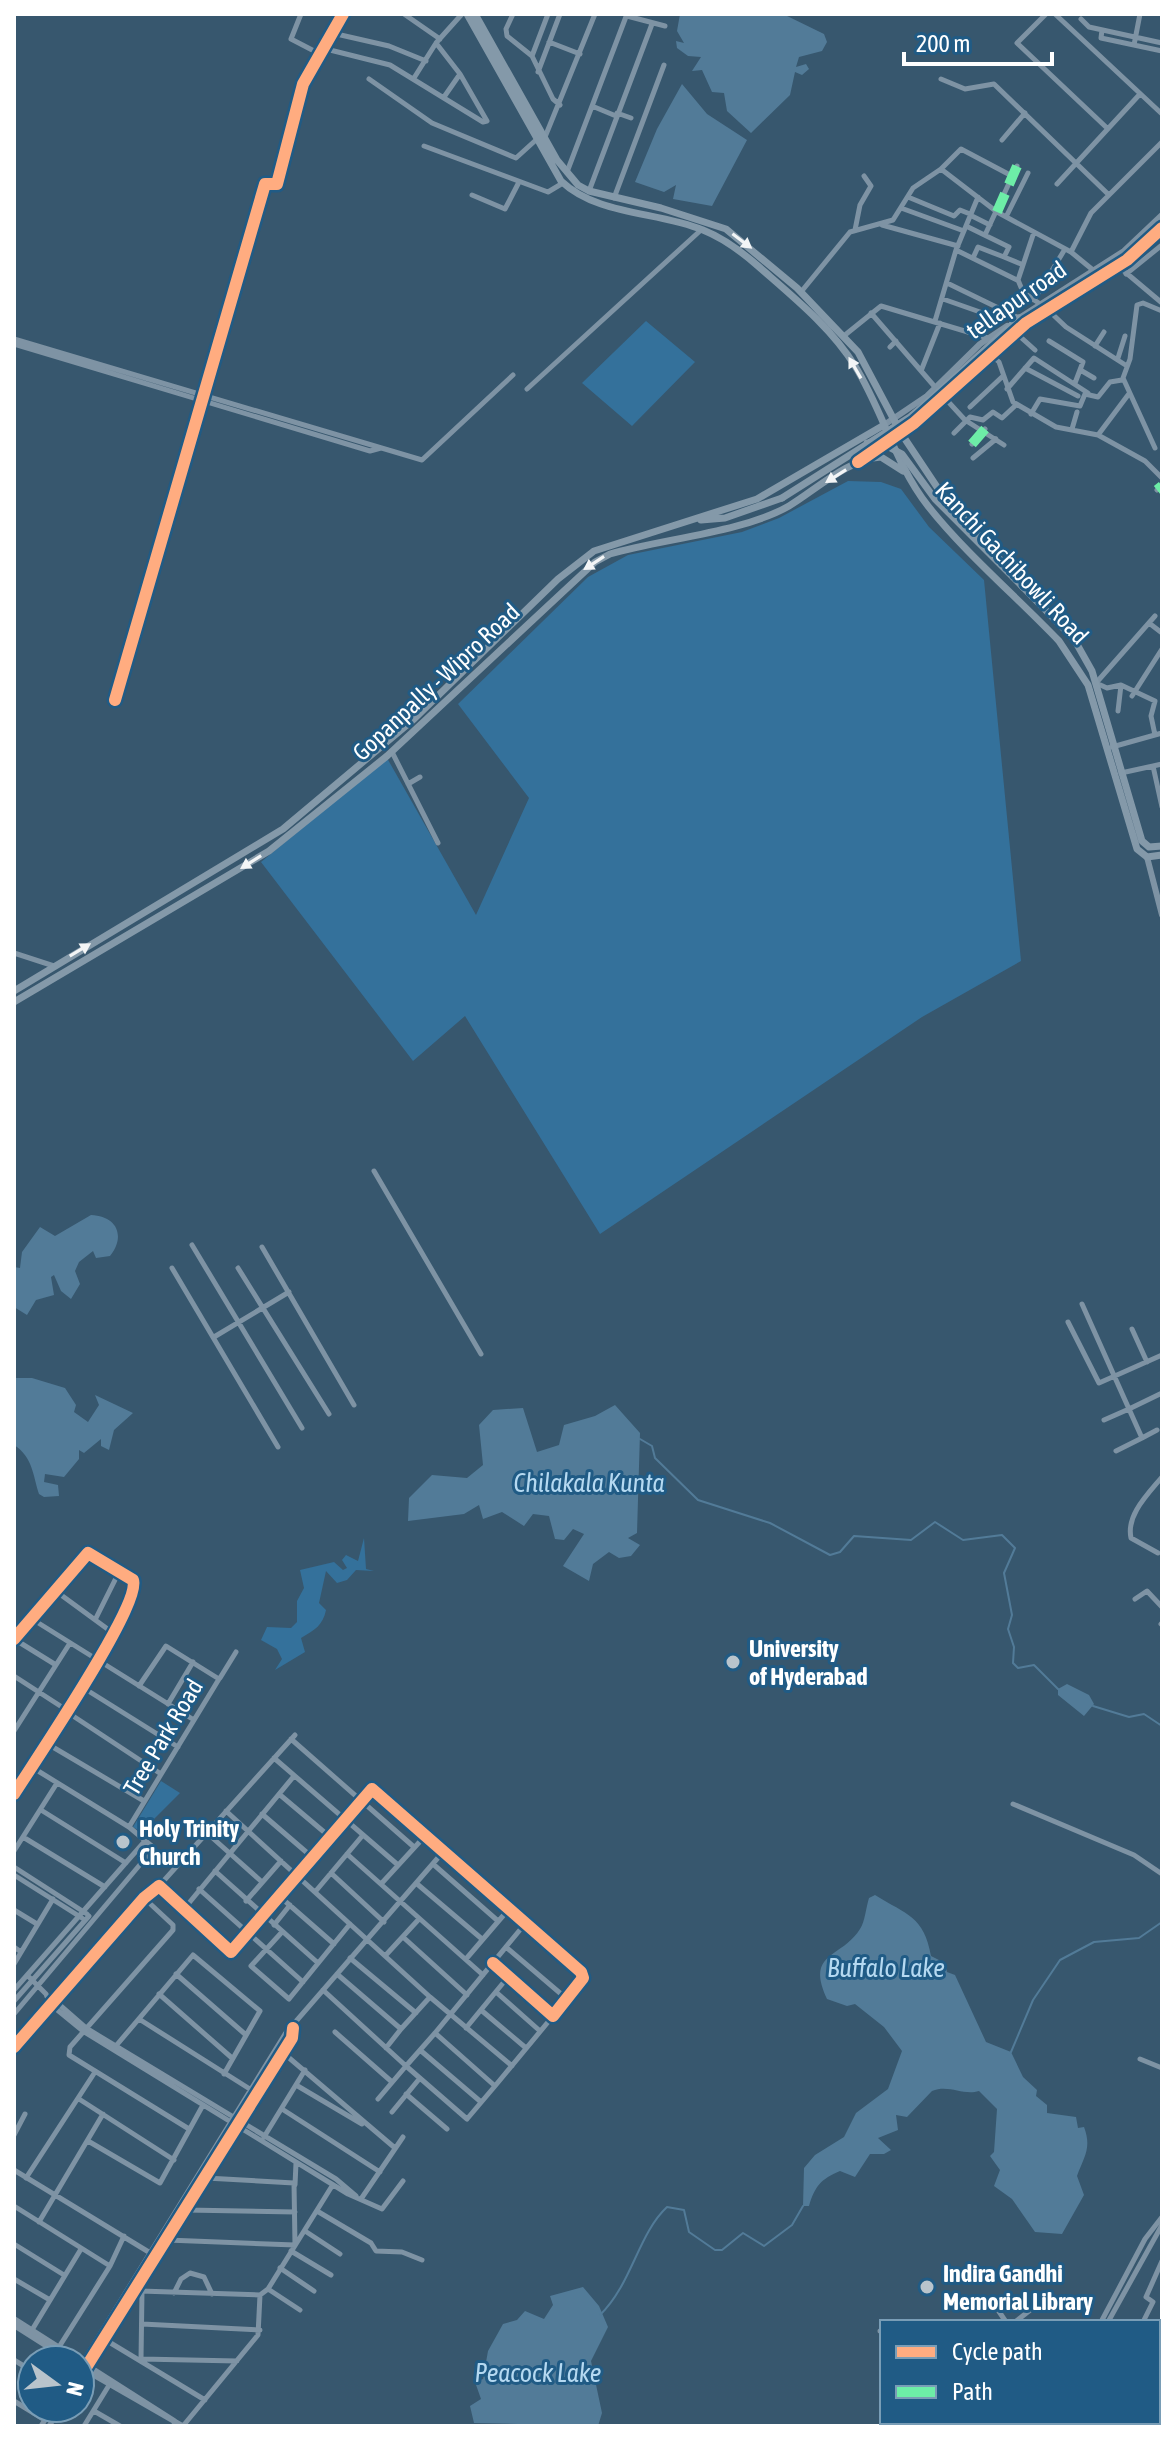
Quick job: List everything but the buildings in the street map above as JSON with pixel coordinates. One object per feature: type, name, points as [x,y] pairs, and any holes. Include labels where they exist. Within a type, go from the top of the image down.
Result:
[{"type":"main road","name":"Kanchi Gachibowli Road","points":[[465,14],[541,138],[567,172],[589,191],[661,208],[726,229],[801,292],[845,335],[881,392],[901,433],[941,493],[999,554],[1023,587],[1074,639],[1096,683],[1137,849],[1147,857]]},
{"type":"main road","name":"Kanchi Gachibowli Road","points":[[475,14],[563,183],[583,198],[702,229],[726,241],[757,265],[837,341],[855,366],[905,472],[928,506],[1059,641],[1076,663],[1088,685],[1121,773],[1142,841],[1147,847],[1162,846]]},
{"type":"main road","name":"Gopanpally - Wipro Road","points":[[695,520],[725,518],[782,498],[910,417],[1019,318]]},
{"type":"main road","name":"Gopanpally - Wipro Road","points":[[14,991],[214,874],[274,834],[390,740],[571,568],[603,546],[757,499],[884,425]]},
{"type":"main road","points":[[867,443],[883,444],[902,454],[935,499],[1023,587]]},
{"type":"main road","points":[[858,462],[881,457],[905,472]]},
{"type":"main road","name":"Gopanpally - Wipro Road","points":[[14,1002],[221,881],[279,843],[392,752],[580,573],[610,554],[743,523],[785,508],[858,462]]},
{"type":"main road","points":[[534,604],[541,611]]},
{"type":"main road","points":[[274,834],[279,843]]},
{"type":"main road","points":[[1147,857],[1162,855]]},
{"type":"street","points":[[301,14],[291,39],[320,50],[378,60],[486,122],[483,110],[438,41],[404,14]]},
{"type":"street","points":[[115,700],[265,184],[277,184],[303,84],[343,14]]},
{"type":"street","points":[[414,78],[438,41],[465,14]]},
{"type":"street","points":[[513,14],[506,33],[532,56],[538,72],[560,105]]},
{"type":"street","points":[[532,56],[548,14]]},
{"type":"street","points":[[538,72],[560,14]]},
{"type":"street","points":[[369,79],[432,123],[516,158],[541,138],[560,105],[595,14]]},
{"type":"street","points":[[1046,14],[1017,43],[1107,128]]},
{"type":"street","points":[[1055,14],[1162,114]]},
{"type":"street","points":[[1134,45],[1140,14]]},
{"type":"street","points":[[567,172],[627,15],[665,26]]},
{"type":"street","points":[[1081,19],[1089,27],[1162,43]]},
{"type":"street","points":[[589,191],[652,24]]},
{"type":"street","points":[[1102,30],[1101,38],[1162,51]]},
{"type":"street","points":[[332,33],[389,46],[426,61]]},
{"type":"street","points":[[549,42],[580,54]]},
{"type":"street","points":[[614,199],[665,72],[664,65]]},
{"type":"street","points":[[444,97],[460,74]]},
{"type":"street","points":[[941,79],[965,89],[994,84],[1109,195]]},
{"type":"street","points":[[1057,184],[1140,94]]},
{"type":"street","points":[[592,106],[631,118]]},
{"type":"street","points":[[1002,140],[1025,113]]},
{"type":"street","points":[[1034,232],[1018,280],[1023,292],[1037,302],[1080,230],[1109,195],[1162,142]]},
{"type":"street","points":[[424,146],[518,184],[548,192],[563,183]]},
{"type":"street","points":[[855,230],[893,220],[915,186],[941,169],[961,149],[1012,176]]},
{"type":"street","points":[[985,235],[1017,166]]},
{"type":"street","points":[[941,169],[997,212],[1068,251],[1093,270]]},
{"type":"street","points":[[1006,217],[1028,173]]},
{"type":"street","points":[[801,292],[855,230],[860,205],[871,190],[864,176]]},
{"type":"street","points":[[472,195],[507,209],[518,184]]},
{"type":"street","points":[[908,197],[954,216],[960,210],[990,225]]},
{"type":"street","points":[[921,371],[938,322],[957,248],[978,197]]},
{"type":"street","points":[[901,208],[1008,245],[1004,257]]},
{"type":"street","name":"tellapur road","points":[[884,425],[935,387],[988,338],[1037,302],[1124,251],[1162,215]]},
{"type":"street","points":[[881,225],[957,248],[1018,280]]},
{"type":"street","points":[[1123,270],[1162,228]]},
{"type":"street","points":[[527,389],[702,229]]},
{"type":"street","points":[[858,462],[901,433],[990,353],[1047,309],[1123,270],[1162,245]]},
{"type":"street","points":[[973,258],[979,247],[1021,264]]},
{"type":"street","points":[[1123,270],[1162,303]]},
{"type":"street","points":[[947,283],[1009,310],[1019,318]]},
{"type":"street","points":[[1009,310],[1023,292]]},
{"type":"street","points":[[943,299],[980,312]]},
{"type":"street","points":[[1155,448],[1123,380],[1137,305],[1143,303],[1162,311]]},
{"type":"street","points":[[845,335],[881,306],[988,338]]},
{"type":"street","points":[[1047,309],[1127,366]]},
{"type":"street","points":[[871,313],[935,387]]},
{"type":"street","points":[[1015,332],[1035,350]]},
{"type":"street","points":[[1095,346],[1104,332]]},
{"type":"street","points":[[1118,358],[1125,336]]},
{"type":"street","points":[[890,347],[896,341]]},
{"type":"street","points":[[1049,341],[1083,362],[1075,383]]},
{"type":"street","points":[[14,342],[422,460],[513,375]]},
{"type":"street","points":[[990,353],[999,362],[1007,389],[1016,405],[1056,427],[1098,435],[1145,461],[1162,478]]},
{"type":"street","points":[[1007,389],[1035,358],[1098,397],[1110,382],[1123,380]]},
{"type":"street","points":[[1025,368],[1078,396]]},
{"type":"street","points":[[1082,371],[1094,378]]},
{"type":"street","points":[[970,407],[1003,376]]},
{"type":"street","points":[[1031,414],[1040,399],[1080,406],[1089,393]]},
{"type":"street","points":[[1098,435],[1128,395]]},
{"type":"street","points":[[943,396],[965,420],[985,429],[1004,445]]},
{"type":"street","points":[[954,433],[965,420],[972,417],[983,420],[993,412],[1002,418],[1016,405]]},
{"type":"street","points":[[1072,429],[1077,412]]},
{"type":"street","points":[[972,444],[985,429]]},
{"type":"street","points":[[973,458],[996,439]]},
{"type":"street","points":[[1155,616],[1096,683],[1107,688],[1121,685],[1155,701],[1151,716],[1155,735]]},
{"type":"street","points":[[1149,623],[1162,633]]},
{"type":"street","points":[[1133,693],[1162,648]]},
{"type":"street","points":[[1118,711],[1121,685]]},
{"type":"street","points":[[1110,747],[1162,733]]},
{"type":"street","points":[[392,752],[438,843]]},
{"type":"street","points":[[1121,773],[1162,764]]},
{"type":"street","points":[[1153,766],[1162,803]]},
{"type":"street","points":[[408,784],[420,777]]},
{"type":"street","points":[[1147,857],[1162,915]]},
{"type":"street","points":[[14,953],[54,966]]},
{"type":"street","points":[[374,1171],[481,1354]]},
{"type":"street","points":[[192,1245],[302,1428]]},
{"type":"street","points":[[262,1247],[354,1405]]},
{"type":"street","points":[[172,1268],[278,1447]]},
{"type":"street","points":[[238,1268],[329,1414]]},
{"type":"street","points":[[214,1337],[289,1292]]},
{"type":"street","points":[[1082,1304],[1142,1438]]},
{"type":"street","points":[[1068,1322],[1096,1382],[1102,1383],[1162,1355]]},
{"type":"street","points":[[1132,1329],[1147,1362]]},
{"type":"street","points":[[1104,1420],[1162,1393]]},
{"type":"street","points":[[1116,1451],[1157,1430]]},
{"type":"street","points":[[1158,1553],[1131,1538],[1129,1528],[1143,1500],[1162,1477]]},
{"type":"street","points":[[31,1767],[114,1633],[135,1585],[120,1570],[88,1553],[14,1639],[56,1665]]},
{"type":"street","points":[[96,1618],[120,1570]]},
{"type":"street","points":[[1135,1599],[1147,1591],[1162,1607]]},
{"type":"street","points":[[57,1592],[114,1633]]},
{"type":"street","points":[[32,1619],[194,1720]]},
{"type":"street","points":[[14,1731],[70,1643]]},
{"type":"street","name":"Tree Park Road","points":[[129,1827],[219,1679],[166,1646],[139,1686]]},
{"type":"street","points":[[219,1679],[236,1652]]},
{"type":"street","points":[[168,1704],[193,1662]]},
{"type":"street","points":[[14,1676],[161,1774]]},
{"type":"street","points":[[82,1687],[178,1747]]},
{"type":"street","points":[[14,1790],[66,1710]]},
{"type":"street","points":[[14,1714],[23,1719]]},
{"type":"street","points":[[14,2047],[144,1898],[159,1886],[293,1737],[414,1847]]},
{"type":"street","points":[[46,1743],[144,1801]]},
{"type":"street","points":[[274,1758],[398,1865]]},
{"type":"street","points":[[14,2001],[31,1978],[154,1848],[129,1827],[31,1767]]},
{"type":"street","points":[[184,1909],[294,1776]]},
{"type":"street","points":[[14,1851],[57,1783]]},
{"type":"street","points":[[159,1886],[231,1952],[372,1789],[581,1972],[581,1984],[467,2119],[323,1990]]},
{"type":"street","points":[[279,1794],[330,1837]]},
{"type":"street","points":[[1013,1804],[1134,1855],[1162,1874]]},
{"type":"street","points":[[41,1810],[126,1863]]},
{"type":"street","points":[[226,1811],[430,1997],[512,2066]]},
{"type":"street","points":[[262,1814],[312,1857]]},
{"type":"street","points":[[207,1833],[262,1882]]},
{"type":"street","points":[[315,1892],[363,1835]]},
{"type":"street","points":[[381,1884],[425,1836]]},
{"type":"street","points":[[23,1837],[105,1887]]},
{"type":"street","points":[[14,2014],[87,1918],[105,1887],[145,1841]]},
{"type":"street","points":[[96,2346],[293,2028],[443,1852]]},
{"type":"street","points":[[347,1854],[483,1975]]},
{"type":"street","points":[[246,1901],[281,1861]]},
{"type":"street","points":[[433,1864],[498,1921]]},
{"type":"street","points":[[14,1867],[87,1918]]},
{"type":"street","points":[[215,1871],[318,1963]]},
{"type":"street","points":[[331,1873],[384,1922]]},
{"type":"street","points":[[14,1875],[87,1918]]},
{"type":"street","points":[[416,1883],[482,1939]]},
{"type":"street","points":[[199,1889],[303,1982]]},
{"type":"street","points":[[278,1895],[334,1944]]},
{"type":"street","points":[[144,1898],[173,1925],[173,1930],[84,2030],[70,2047],[69,2055],[189,2129]]},
{"type":"street","points":[[14,1964],[53,1899]]},
{"type":"street","points":[[274,1925],[290,1905]]},
{"type":"street","points":[[14,1910],[37,1924]]},
{"type":"street","points":[[466,1959],[508,1910]]},
{"type":"street","points":[[385,1956],[420,1918]]},
{"type":"street","points":[[282,1932],[251,1966],[289,1999],[350,1924]]},
{"type":"street","points":[[378,2099],[524,1925]]},
{"type":"street","points":[[403,1937],[467,1995]]},
{"type":"street","points":[[14,1947],[21,1952]]},
{"type":"street","points":[[506,1947],[567,1999]]},
{"type":"street","points":[[115,2047],[193,1955],[258,2008],[258,2017],[224,2074]]},
{"type":"street","points":[[350,1958],[416,2013]]},
{"type":"street","points":[[493,1963],[553,2016]]},
{"type":"street","points":[[176,1974],[246,2035]]},
{"type":"street","points":[[337,1974],[401,2029]]},
{"type":"street","points":[[466,2028],[509,1977]]},
{"type":"street","points":[[31,1978],[52,2002],[84,2030],[359,2198],[382,2209],[403,2181]]},
{"type":"street","points":[[15,1987],[31,1978]]},
{"type":"street","points":[[496,1992],[540,2031]]},
{"type":"street","points":[[159,1994],[232,2058]]},
{"type":"street","points":[[386,2048],[430,1997]]},
{"type":"street","points":[[481,2010],[526,2048]]},
{"type":"street","points":[[139,2019],[255,2093]]},
{"type":"street","points":[[84,2030],[204,2103]]},
{"type":"street","points":[[335,2032],[392,2082]]},
{"type":"street","points":[[435,2033],[495,2086]]},
{"type":"street","points":[[280,2050],[395,2148]]},
{"type":"street","points":[[420,2050],[481,2102]]},
{"type":"street","points":[[1140,2059],[1162,2068]]},
{"type":"street","points":[[263,2138],[305,2070]]},
{"type":"street","points":[[26,2178],[95,2072]]},
{"type":"street","points":[[392,2112],[420,2078]]},
{"type":"street","points":[[296,2085],[373,2131]]},
{"type":"street","points":[[406,2094],[447,2129]]},
{"type":"street","points":[[79,2099],[174,2160]]},
{"type":"street","points":[[88,2141],[154,2183],[160,2183],[204,2103]]},
{"type":"street","points":[[282,2109],[380,2172]]},
{"type":"street","points":[[14,2135],[25,2114]]},
{"type":"street","points":[[39,2222],[103,2114]]},
{"type":"street","points":[[96,2350],[139,2291],[153,2255],[167,2240],[237,2121]]},
{"type":"street","points":[[359,2198],[403,2137]]},
{"type":"street","points":[[263,2138],[296,2162],[334,2182]]},
{"type":"street","points":[[293,2248],[296,2162]]},
{"type":"street","points":[[14,2170],[153,2255]]},
{"type":"street","points":[[205,2178],[292,2182],[295,2186]]},
{"type":"street","points":[[139,2291],[260,2295],[268,2289],[334,2182]]},
{"type":"street","points":[[14,2206],[110,2266]]},
{"type":"street","points":[[185,2210],[295,2212]]},
{"type":"street","points":[[317,2211],[371,2243],[376,2251],[402,2252],[422,2260]]},
{"type":"street","points":[[1102,2320],[1145,2239],[1162,2217]]},
{"type":"street","points":[[1109,2320],[1162,2225]]},
{"type":"street","points":[[305,2231],[340,2254]]},
{"type":"street","points":[[61,2344],[110,2266],[124,2236]]},
{"type":"street","points":[[167,2240],[293,2248],[331,2275]]},
{"type":"street","points":[[14,2244],[64,2275]]},
{"type":"street","points":[[32,2330],[81,2249]]},
{"type":"street","points":[[1144,2320],[1153,2302],[1146,2297],[1162,2261]]},
{"type":"street","points":[[280,2268],[314,2291]]},
{"type":"street","points":[[174,2293],[181,2279],[190,2273],[204,2277],[212,2294]]},
{"type":"street","points":[[14,2279],[50,2300]]},
{"type":"street","points":[[268,2289],[300,2310]]},
{"type":"street","points":[[139,2291],[141,2359]]},
{"type":"street","points":[[96,2375],[183,2426],[261,2330],[260,2295]]},
{"type":"street","points":[[1018,2320],[1043,2300]]},
{"type":"street","points":[[994,2304],[1005,2320]]},
{"type":"street","points":[[14,2322],[54,2344]]},
{"type":"street","points":[[14,2322],[46,2344]]},
{"type":"street","points":[[142,2324],[261,2330]]},
{"type":"street","points":[[104,2339],[205,2400]]},
{"type":"street","points":[[141,2359],[238,2361]]},
{"type":"street","points":[[96,2408],[111,2382]]},
{"type":"street","points":[[96,2412],[120,2426]]},
{"type":"shaded area","points":[[646,321],[695,362],[632,426],[582,383]]},
{"type":"shaded area","points":[[848,481],[881,482],[901,489],[929,527],[984,580],[1021,961],[922,1017],[600,1234],[465,1016],[413,1061],[261,862],[387,758],[476,915],[529,798],[458,704],[588,577],[628,555],[742,532],[779,518]]},
{"type":"shaded area","points":[[364,1538],[366,1569],[374,1571],[356,1570],[347,1580],[337,1583],[326,1571],[319,1603],[326,1610],[323,1620],[301,1638],[305,1652],[275,1670],[282,1659],[277,1649],[261,1640],[267,1627],[291,1628],[297,1622],[297,1601],[304,1588],[300,1570],[334,1562],[343,1570],[347,1568],[342,1560],[346,1555],[358,1561]]},
{"type":"shaded area","points":[[161,1781],[180,1793],[141,1832],[133,1827]]},
{"type":"water","points":[[680,14],[783,14],[824,34],[827,42],[822,51],[799,57],[796,67],[806,64],[809,69],[802,75],[795,72],[790,95],[751,133],[727,111],[724,93],[712,92],[702,70],[692,71],[701,57],[688,56],[677,48],[676,41],[684,43],[677,31]]},
{"type":"water","points":[[682,84],[707,114],[747,140],[712,206],[673,199],[676,185],[664,192],[635,182],[657,129]]},
{"type":"water","points":[[91,1215],[107,1219],[116,1228],[117,1241],[110,1256],[96,1258],[93,1251],[79,1262],[75,1271],[80,1284],[71,1299],[61,1291],[54,1275],[51,1277],[54,1295],[36,1300],[27,1315],[14,1307],[14,1267],[20,1268],[22,1252],[40,1227],[55,1236]]},
{"type":"water","points":[[14,1378],[32,1378],[65,1388],[76,1405],[74,1412],[88,1422],[99,1405],[95,1395],[133,1413],[114,1430],[109,1450],[101,1446],[101,1439],[84,1453],[79,1450],[79,1459],[64,1477],[45,1474],[44,1482],[58,1485],[59,1496],[44,1497],[39,1494],[29,1461],[14,1445]]},
{"type":"water","name":"Chilakala Kunta","points":[[615,1405],[640,1433],[637,1533],[628,1538],[640,1545],[631,1556],[619,1558],[609,1552],[593,1564],[589,1581],[563,1566],[584,1534],[573,1529],[564,1540],[555,1539],[549,1516],[533,1514],[524,1526],[502,1512],[483,1519],[479,1505],[464,1514],[408,1521],[409,1498],[432,1475],[467,1478],[483,1465],[479,1425],[493,1410],[523,1408],[537,1452],[559,1445],[564,1425],[595,1416]]},
{"type":"water","points":[[1067,1684],[1089,1695],[1094,1704],[1084,1716],[1058,1695],[1058,1689]]},
{"type":"water","name":"Buffalo Lake","points":[[875,1895],[919,1924],[931,1956],[945,1963],[947,1972],[955,1975],[986,2042],[1011,2052],[1023,2077],[1037,2090],[1036,2096],[1047,2105],[1047,2113],[1076,2117],[1078,2128],[1084,2127],[1087,2147],[1077,2176],[1084,2195],[1062,2234],[1035,2232],[1012,2199],[994,2186],[1000,2170],[990,2156],[994,2152],[997,2109],[979,2091],[932,2091],[907,2117],[896,2115],[898,2130],[878,2138],[891,2150],[884,2154],[870,2154],[855,2177],[840,2171],[828,2177],[816,2188],[809,2206],[803,2206],[804,2168],[815,2155],[844,2137],[856,2113],[888,2089],[902,2051],[884,2027],[855,2004],[847,2006],[827,1999],[821,1984],[823,1964],[860,1929],[869,1898]]},
{"type":"water","name":"Peacock Lake","points":[[583,2287],[599,2306],[608,2327],[591,2361],[602,2413],[598,2426],[474,2423],[470,2406],[481,2399],[475,2382],[483,2379],[488,2351],[503,2324],[517,2320],[525,2311],[544,2319],[553,2305],[550,2296]]},
{"type":"waterway","points":[[640,1439],[652,1446],[655,1458],[698,1500],[770,1523],[830,1555],[840,1552],[854,1536],[911,1540],[935,1522],[963,1540],[1002,1535],[1015,1548],[1004,1573],[1012,1615],[1008,1629],[1014,1647],[1013,1663],[1018,1668],[1034,1665],[1058,1689]]},
{"type":"waterway","points":[[1093,1706],[1129,1717],[1144,1714],[1162,1726]]},
{"type":"waterway","points":[[1011,2052],[1033,2000],[1060,1960],[1094,1942],[1139,1938],[1162,1922]]},
{"type":"waterway","points":[[600,2315],[620,2289],[649,2231],[667,2207],[684,2210],[689,2232],[715,2250],[722,2250],[743,2233],[764,2246],[792,2225],[803,2206]]},
{"type":"marked path","points":[[997,212],[1017,166]]},
{"type":"marked path","points":[[972,444],[985,429]]},
{"type":"marked path","points":[[1157,490],[1162,486]]},
{"type":"cycle path","points":[[115,700],[265,184],[277,184],[303,84],[343,14]]},
{"type":"cycle path","points":[[858,462],[914,423],[1026,323],[1127,260],[1162,228]]},
{"type":"cycle path","points":[[14,1639],[88,1553],[133,1580],[131,1595],[104,1650],[14,1794]]},
{"type":"cycle path","points":[[14,2047],[144,1898],[159,1886],[231,1952],[372,1789],[581,1972],[583,1978],[553,2016],[493,1963]]},
{"type":"cycle path","points":[[96,2351],[292,2038],[293,2028]]},
{"type":"place","name":"University of Hyderabad","points":[[733,1662]]},
{"type":"place","name":"Holy Trinity Church","points":[[123,1842]]},
{"type":"place","name":"Indira Gandhi Memorial Library","points":[[927,2287]]}]
